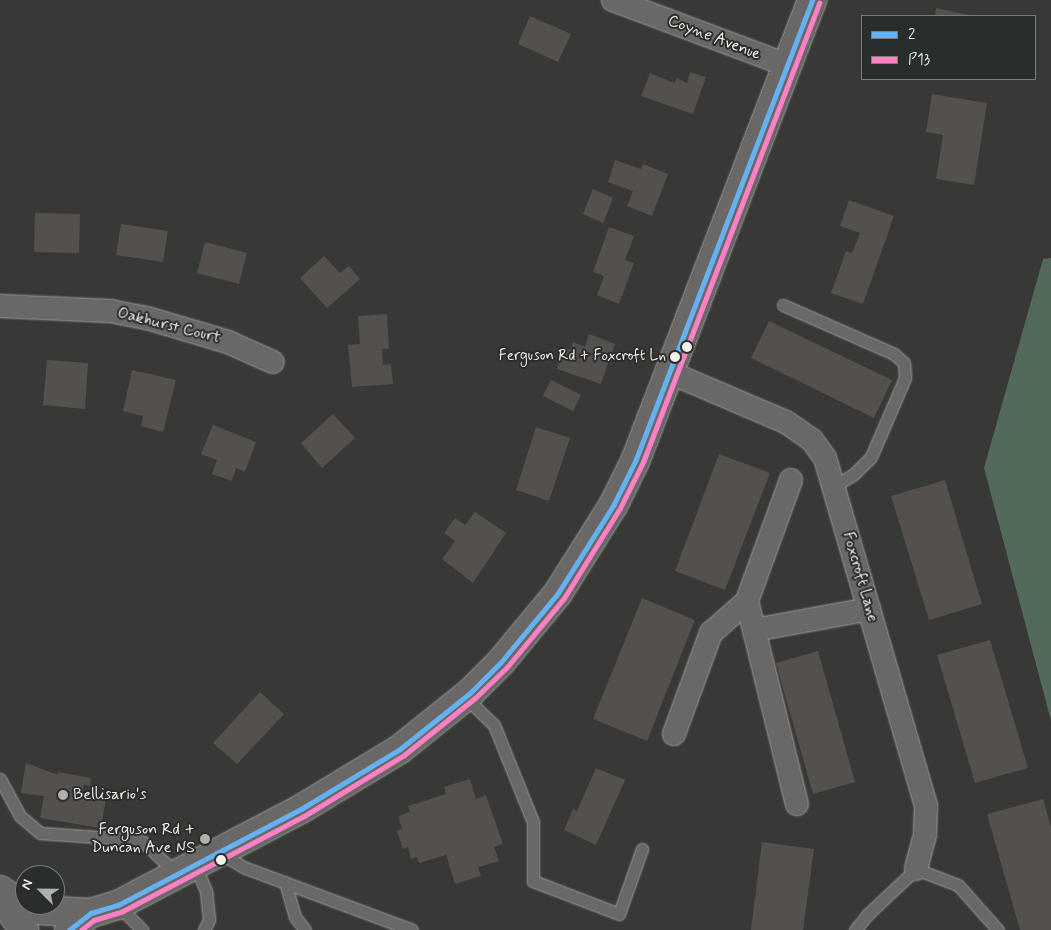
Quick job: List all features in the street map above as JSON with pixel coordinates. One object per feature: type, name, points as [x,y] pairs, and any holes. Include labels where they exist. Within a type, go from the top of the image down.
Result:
[{"type":"street","name":"Coyne Avenue","points":[[613,0],[787,65]]},
{"type":"street","points":[[69,930],[93,922],[118,905],[354,779],[437,722],[465,697],[530,629],[584,556],[621,489],[671,373],[812,0]]},
{"type":"street","name":"Oakhurst Court","points":[[0,306],[110,311],[147,318],[228,342],[273,362]]},
{"type":"street","name":"Foxcroft Lane","points":[[671,373],[748,404],[802,431],[822,453],[835,486],[926,806],[925,835],[916,869]]},
{"type":"street","points":[[674,734],[711,633],[747,601],[791,480]]},
{"type":"street","points":[[747,601],[797,804]]},
{"type":"street","points":[[754,630],[869,609]]},
{"type":"street","points":[[0,890],[23,905],[93,922]]},
{"type":"street","points":[[0,896],[24,930]]},
{"type":"street","points":[[0,923],[6,930]]},
{"type":"lane","points":[[783,305],[894,354],[904,363],[905,378],[871,457],[854,474],[835,486]]},
{"type":"lane","points":[[465,697],[494,725],[533,822],[532,881],[618,914],[642,849]]},
{"type":"lane","points":[[0,779],[20,816],[40,834],[141,840],[197,863],[243,867],[412,930]]},
{"type":"lane","points":[[197,863],[206,891],[209,920],[204,930]]},
{"type":"lane","points":[[855,930],[868,914],[916,869],[958,885],[998,930]]},
{"type":"lane","points":[[285,882],[295,917],[306,930]]},
{"type":"lane","points":[[118,905],[142,930]]},
{"type":"green space","points":[[1051,258],[1051,721],[984,468],[1043,259]]},
{"type":"building","points":[[936,8],[970,15],[935,15]]},
{"type":"building","points":[[530,16],[571,34],[558,62],[518,44]]},
{"type":"building","points":[[690,72],[706,77],[693,114],[641,96],[650,73],[674,83],[677,78],[687,83]]},
{"type":"building","points":[[932,94],[987,103],[974,185],[936,179],[943,135],[926,132]]},
{"type":"building","points":[[615,160],[641,169],[643,164],[668,174],[652,216],[627,206],[633,191],[608,182]]},
{"type":"building","points":[[593,189],[613,198],[603,223],[583,214]]},
{"type":"building","points":[[849,200],[894,216],[863,304],[831,293],[846,251],[852,253],[860,233],[840,226]]},
{"type":"building","points":[[35,213],[80,214],[79,253],[34,252]]},
{"type":"building","points":[[121,224],[168,231],[163,262],[116,255]]},
{"type":"building","points":[[609,227],[634,236],[625,260],[634,263],[619,304],[597,295],[604,276],[593,272]]},
{"type":"building","points":[[205,242],[247,253],[239,284],[197,273]]},
{"type":"building","points":[[324,256],[340,273],[349,266],[360,279],[327,308],[300,278]]},
{"type":"building","points":[[387,314],[389,349],[382,349],[383,365],[391,364],[393,384],[352,387],[348,345],[360,344],[358,316]]},
{"type":"building","points":[[769,321],[892,380],[874,418],[751,358]]},
{"type":"building","points":[[589,334],[615,344],[601,384],[557,369],[564,347],[571,350],[573,342],[585,347]]},
{"type":"building","points":[[47,360],[88,363],[85,409],[43,405]]},
{"type":"building","points":[[132,370],[176,380],[163,432],[141,426],[143,416],[123,411]]},
{"type":"building","points":[[551,380],[581,395],[573,411],[543,396]]},
{"type":"building","points":[[333,414],[355,438],[322,468],[301,443]]},
{"type":"building","points":[[213,425],[256,442],[245,472],[236,468],[232,481],[212,474],[217,460],[201,454]]},
{"type":"building","points":[[536,427],[570,438],[549,501],[516,490]]},
{"type":"building","points":[[719,454],[770,473],[725,590],[675,571]]},
{"type":"building","points":[[945,480],[982,604],[929,620],[891,496]]},
{"type":"building","points":[[475,512],[506,533],[473,583],[442,559],[455,541],[444,533],[455,518],[465,525]]},
{"type":"building","points":[[642,598],[695,620],[647,741],[593,719]]},
{"type":"building","points":[[990,640],[1028,768],[975,783],[937,655]]},
{"type":"building","points":[[818,651],[855,782],[813,794],[776,663]]},
{"type":"building","points":[[260,692],[284,714],[237,764],[213,743]]},
{"type":"building","name":"Bellisario's","points":[[26,763],[58,775],[58,772],[91,778],[90,786],[84,785],[82,794],[106,798],[101,828],[40,818],[44,796],[21,793]]},
{"type":"building","points":[[596,768],[625,780],[596,845],[564,830],[573,809],[577,811]]},
{"type":"building","points":[[470,779],[476,799],[486,795],[503,844],[494,847],[499,861],[478,867],[481,876],[455,884],[446,855],[419,863],[417,857],[411,859],[408,847],[403,849],[397,831],[402,829],[398,816],[410,812],[408,806],[446,794],[444,787]]},
{"type":"building","points":[[1043,799],[1051,827],[1051,930],[1020,930],[987,814]]},
{"type":"building","points":[[762,842],[814,849],[803,930],[751,930]]},
{"type":"transit line","name":"2","points":[[69,930],[91,913],[118,905],[301,809],[400,749],[470,693],[501,662],[558,593],[614,504],[636,459],[812,0]]},
{"type":"transit line","name":"P13","points":[[81,930],[94,920],[121,912],[304,816],[404,755],[475,698],[507,667],[564,598],[620,508],[643,462],[819,3]]},
{"type":"place","name":"Ferguson Rd + Foxcroft Ln","points":[[675,357]]},
{"type":"place","name":"Bellisario's","points":[[63,795]]},
{"type":"place","name":"Ferguson Rd + Duncan Ave NS","points":[[205,839]]}]
